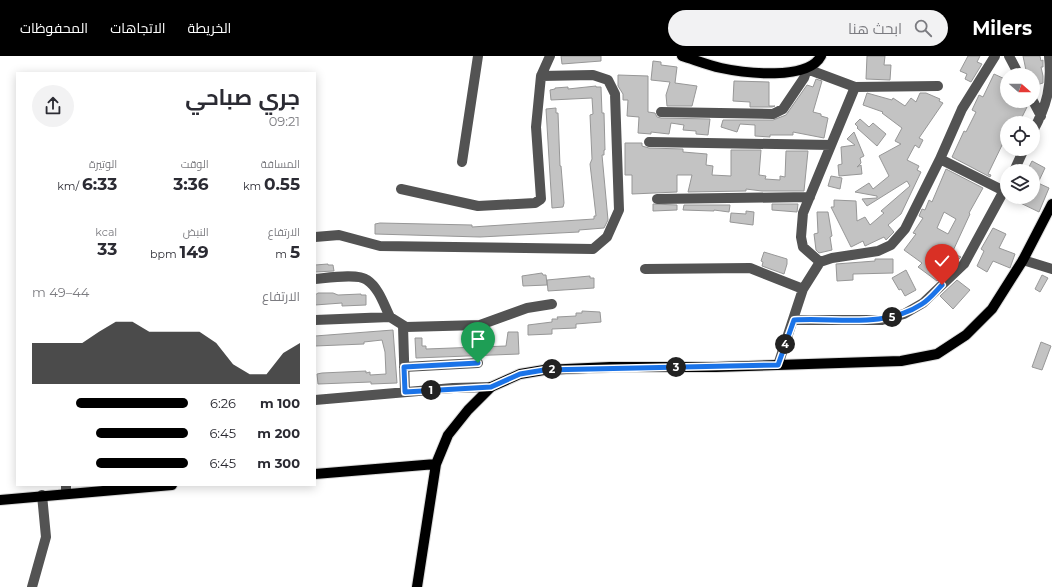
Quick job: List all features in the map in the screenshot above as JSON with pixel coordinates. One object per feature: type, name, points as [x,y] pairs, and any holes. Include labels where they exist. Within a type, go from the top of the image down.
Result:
[{"type":"main road","points":[[682,56],[721,68],[767,74],[807,68],[820,56]]},
{"type":"main road","points":[[417,587],[436,464],[448,435],[468,410],[491,387],[520,374],[544,370],[900,361],[937,354],[966,335],[992,309],[1023,260],[1052,204]]},
{"type":"main road","points":[[316,474],[436,464]]},
{"type":"main road","points":[[0,500],[42,495],[66,489],[146,486]]},
{"type":"street","points":[[462,162],[478,56]]},
{"type":"street","points":[[401,189],[478,206],[535,203],[541,199],[536,126],[541,76],[550,56]]},
{"type":"street","points":[[778,365],[803,289],[820,262],[832,258],[878,251],[891,244],[904,230],[940,159],[962,109],[995,56]]},
{"type":"street","points":[[1009,56],[1015,68]]},
{"type":"street","points":[[1041,116],[1048,101],[1052,83],[1049,56]]},
{"type":"street","points":[[661,112],[772,114],[783,109],[804,78],[807,68],[855,87],[938,86]]},
{"type":"street","points":[[316,237],[339,235],[380,246],[593,249],[607,237],[619,210],[616,94],[608,80],[593,75],[541,76]]},
{"type":"street","points":[[820,262],[803,247],[801,237],[803,213],[855,87]]},
{"type":"street","points":[[1037,108],[1041,116]]},
{"type":"street","points":[[650,142],[831,145]]},
{"type":"street","points":[[940,159],[1000,185]]},
{"type":"street","points":[[657,199],[810,197]]},
{"type":"street","points":[[794,320],[882,320],[904,314],[923,303],[964,264],[1000,199]]},
{"type":"street","points":[[1023,260],[1052,269]]},
{"type":"street","points":[[645,269],[750,268],[803,289]]},
{"type":"street","points":[[316,279],[353,276],[367,279],[378,293],[390,317],[403,326],[418,328],[480,325],[527,308],[552,304]]},
{"type":"street","points":[[316,320],[390,317]]},
{"type":"street","points":[[403,326],[405,392]]},
{"type":"street","points":[[404,367],[478,363]]},
{"type":"street","points":[[316,400],[405,392],[491,387]]},
{"type":"street","points":[[32,587],[46,537],[42,495]]},
{"type":"building","points":[[561,56],[601,56],[601,61],[562,64]]},
{"type":"building","points":[[867,56],[885,56],[884,65],[891,65],[890,80],[866,79]]},
{"type":"building","points":[[968,56],[980,56],[977,62],[982,64],[971,82],[965,79],[967,74],[960,71]]},
{"type":"building","points":[[1023,56],[1040,56],[1041,61],[1043,60],[1043,67],[1041,67],[1043,83],[1040,84],[1040,68],[1026,68]]},
{"type":"building","points":[[653,61],[661,62],[661,65],[677,67],[675,83],[697,86],[692,106],[667,106],[666,95],[670,82],[651,80]]},
{"type":"building","points":[[994,74],[1000,77],[1000,108],[1026,108],[1022,116],[1000,116],[1000,149],[988,174],[991,175],[990,177],[952,157],[964,131],[966,132],[976,112],[972,110],[979,95],[983,97]]},
{"type":"building","points":[[618,75],[648,76],[648,112],[655,113],[657,117],[661,118],[710,119],[708,135],[696,134],[696,131],[683,130],[684,125],[671,123],[669,134],[651,132],[651,134],[638,133],[639,117],[627,116],[628,100],[623,100],[623,94],[618,86]]},
{"type":"building","points":[[816,79],[822,81],[813,112],[828,118],[824,138],[793,132],[793,135],[770,135],[770,137],[755,136],[755,125],[740,124],[737,132],[721,127],[723,120],[773,120],[786,115],[807,85],[813,87]]},
{"type":"building","points":[[734,81],[769,82],[769,106],[775,106],[750,107],[750,102],[733,101]]},
{"type":"building","points":[[596,86],[601,87],[602,113],[604,113],[605,150],[604,155],[602,155],[608,220],[604,228],[579,230],[579,232],[480,237],[375,234],[375,224],[380,223],[472,225],[472,227],[594,219],[594,216],[596,216],[590,164],[592,159],[590,115],[593,114],[592,98],[551,100],[550,90],[555,88],[568,87],[568,89]]},
{"type":"building","points":[[867,93],[892,100],[893,98],[905,106],[911,98],[916,102],[920,93],[926,93],[940,99],[939,101],[943,103],[919,138],[923,140],[919,148],[915,145],[907,160],[919,166],[917,170],[921,172],[901,214],[888,225],[894,232],[886,240],[884,237],[865,246],[863,241],[851,247],[831,207],[834,207],[834,200],[856,201],[857,221],[865,217],[870,225],[884,213],[881,211],[910,186],[907,181],[867,206],[862,199],[877,198],[877,196],[855,192],[869,183],[873,189],[889,176],[879,156],[901,144],[895,141],[902,128],[882,113],[883,112],[863,105]]},
{"type":"building","points":[[556,108],[556,113],[558,113],[560,166],[564,203],[563,207],[552,208],[546,109]]},
{"type":"building","points":[[860,119],[869,127],[873,123],[886,134],[877,146],[857,128],[858,127],[855,124]]},
{"type":"building","points":[[854,132],[864,156],[860,158],[861,163],[857,167],[861,165],[862,174],[839,176],[838,165],[842,164],[841,147],[855,145],[847,139]]},
{"type":"building","points":[[625,143],[642,143],[642,146],[649,148],[683,149],[683,152],[707,154],[706,165],[713,166],[712,175],[731,176],[731,150],[761,150],[759,175],[766,176],[765,179],[780,180],[780,176],[785,177],[786,151],[808,151],[804,191],[762,191],[746,189],[746,191],[688,192],[692,175],[677,175],[677,192],[632,194],[632,175],[625,175]]},
{"type":"building","points":[[1032,161],[1038,164],[1030,164]]},
{"type":"building","points":[[1040,165],[1045,168],[1040,179]]},
{"type":"building","points":[[946,169],[983,188],[969,213],[970,214],[952,253],[961,257],[937,281],[918,267],[922,263],[904,250],[916,234],[913,233],[923,218],[919,216],[922,209],[925,210],[929,200],[932,202]],"holes":[[[944,212],[956,219],[948,234],[937,228]]]},
{"type":"building","points":[[831,176],[842,178],[840,189],[828,186]]},
{"type":"building","points":[[1040,184],[1049,188],[1039,212],[1022,204],[1040,204]]},
{"type":"building","points":[[653,204],[677,205],[677,210],[653,211]]},
{"type":"building","points":[[772,204],[798,204],[797,212],[772,210]]},
{"type":"building","points":[[684,205],[730,205],[729,212],[714,210],[683,210]]},
{"type":"building","points":[[746,211],[754,212],[753,225],[730,222],[731,213],[746,214]]},
{"type":"building","points":[[817,212],[828,212],[832,236],[830,237],[832,250],[819,253],[816,250],[814,234],[818,233]]},
{"type":"building","points":[[993,228],[1006,234],[999,248],[1015,254],[1010,268],[993,261],[987,272],[977,266],[984,251],[981,249]]},
{"type":"building","points":[[764,252],[787,259],[784,274],[762,266],[763,262],[761,261]]},
{"type":"building","points":[[875,259],[893,259],[893,273],[853,274],[853,280],[837,281],[836,264],[875,261]]},
{"type":"building","points":[[316,265],[333,265],[334,271],[316,272]]},
{"type":"building","points":[[906,270],[916,290],[905,296],[901,289],[899,290],[892,278]]},
{"type":"building","points":[[542,273],[543,275],[546,275],[547,285],[523,286],[522,276]]},
{"type":"building","points":[[1042,275],[1048,278],[1040,292],[1035,289]]},
{"type":"building","points":[[590,276],[590,278],[594,278],[594,288],[548,291],[547,280]]},
{"type":"building","points":[[957,280],[970,290],[953,309],[940,296]]},
{"type":"building","points":[[333,293],[338,295],[366,295],[366,305],[342,306],[342,303],[316,305],[316,294]]},
{"type":"building","points":[[582,311],[600,312],[601,322],[576,324],[576,328],[552,329],[552,334],[528,335],[528,325],[552,322],[552,319],[558,319],[557,317],[576,316],[576,313],[582,313]]},
{"type":"building","points":[[393,330],[397,383],[371,384],[371,382],[318,384],[317,374],[322,373],[366,371],[366,373],[370,372],[370,375],[386,374],[385,352],[382,340],[364,342],[364,344],[316,346],[316,336]]},
{"type":"building","points":[[508,332],[518,332],[519,354],[416,358],[415,338],[422,338],[422,346],[426,346],[426,349],[506,346]]},
{"type":"building","points":[[1041,342],[1051,346],[1042,370],[1032,367]]},
{"type":"route","points":[[478,363],[404,367],[405,392],[453,388],[491,387],[520,374],[544,370],[610,367],[716,367],[778,365],[794,320],[882,320],[904,314],[923,303],[942,285]]}]
